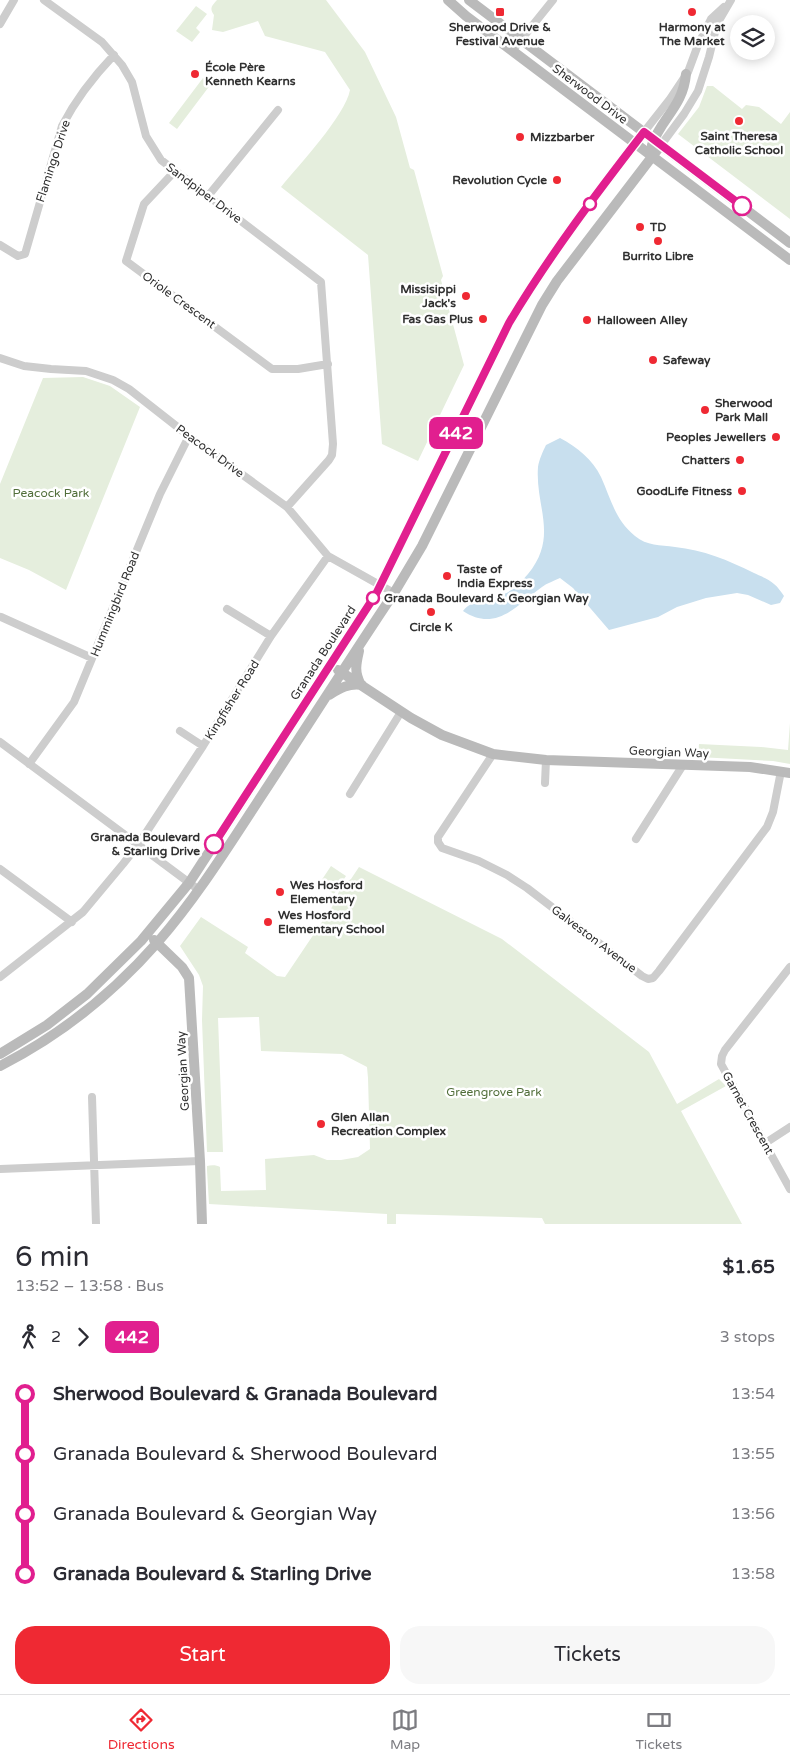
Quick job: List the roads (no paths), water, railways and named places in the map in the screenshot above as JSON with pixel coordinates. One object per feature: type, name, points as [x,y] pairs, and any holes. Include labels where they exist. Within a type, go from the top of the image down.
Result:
[{"type":"main road","name":"Sherwood Drive","points":[[448,0],[466,16],[790,260]]},
{"type":"main road","name":"Sherwood Drive","points":[[469,0],[790,243]]},
{"type":"main road","points":[[0,1066],[49,1037],[110,990],[157,943],[199,890],[394,593],[422,546],[542,305],[652,156],[657,142],[681,97],[686,74]]},
{"type":"main road","name":"Granada Boulevard","points":[[0,1054],[47,1025],[87,994],[147,934],[189,883],[331,665],[380,585],[509,323],[525,296],[542,270],[644,132]]},
{"type":"main road","points":[[360,644],[356,674],[362,685]]},
{"type":"main road","name":"Georgian Way","points":[[331,665],[401,712],[442,735],[492,754],[546,760],[750,767],[785,772]]},
{"type":"main road","points":[[325,699],[342,687],[353,684],[362,685]]},
{"type":"main road","name":"Georgian Way","points":[[147,934],[182,967],[190,978],[202,1224]]},
{"type":"street","points":[[0,24],[14,0]]},
{"type":"street","name":"Sandpiper Drive","points":[[44,0],[102,42],[122,65],[132,82],[146,136],[161,160],[321,282],[334,444],[332,455],[288,508]]},
{"type":"street","points":[[512,50],[553,0]]},
{"type":"street","points":[[644,132],[686,74],[711,18],[731,0],[717,24],[698,91],[684,114],[657,142]]},
{"type":"street","name":"Flamingo Drive","points":[[0,245],[18,256],[25,254],[62,126],[70,111],[96,74],[114,55]]},
{"type":"street","points":[[208,196],[278,110]]},
{"type":"street","name":"Oriole Crescent","points":[[175,171],[144,204],[126,261],[272,369],[298,369],[328,364]]},
{"type":"street","name":"Peacock Drive","points":[[0,358],[24,366],[86,371],[113,380],[288,508],[328,556],[394,593]]},
{"type":"street","name":"Hummingbird Road","points":[[29,764],[74,702],[160,494],[189,436]]},
{"type":"street","name":"Kingfisher Road","points":[[0,978],[84,912],[138,845],[203,746],[271,636],[328,556]]},
{"type":"street","points":[[227,609],[271,636]]},
{"type":"street","points":[[1,617],[92,658]]},
{"type":"street","points":[[350,794],[401,712]]},
{"type":"street","points":[[180,731],[203,746]]},
{"type":"street","points":[[0,742],[199,890]]},
{"type":"street","name":"Galveston Avenue","points":[[492,754],[438,837],[438,842],[442,848],[479,861],[527,888],[648,979],[653,978],[659,971],[768,827],[785,772]]},
{"type":"street","points":[[545,783],[546,760]]},
{"type":"street","points":[[636,839],[683,765]]},
{"type":"street","points":[[0,869],[72,922]]},
{"type":"street","name":"Garnet Crescent","points":[[790,967],[726,1050],[722,1056],[721,1064],[790,1189]]},
{"type":"street","points":[[92,1097],[96,1224]]},
{"type":"street","points":[[764,1144],[790,1127]]},
{"type":"street","points":[[0,1169],[200,1161]]},
{"type":"water","points":[[560,438],[578,450],[594,465],[618,516],[635,536],[649,543],[705,553],[744,568],[775,585],[784,596],[780,603],[771,605],[748,595],[737,593],[706,598],[677,607],[658,617],[609,630],[573,588],[560,578],[544,586],[506,614],[496,618],[475,617],[463,611],[472,604],[499,596],[511,590],[528,574],[537,560],[544,534],[538,467],[546,445]]},
{"type":"place","name":"Sherwood Drive & Festival Avenue","points":[[500,12]]},
{"type":"place","name":"Harmony at The Market","points":[[692,12]]},
{"type":"place","name":"École Père Kenneth Kearns","points":[[195,74]]},
{"type":"place","name":"Saint Theresa Catholic School","points":[[739,121]]},
{"type":"place","name":"Mizzbarber","points":[[520,137]]},
{"type":"place","name":"Revolution Cycle","points":[[557,180]]},
{"type":"place","name":"TD","points":[[640,227]]},
{"type":"place","name":"Burrito Libre","points":[[658,241]]},
{"type":"place","name":"Missisippi Jack's","points":[[466,296]]},
{"type":"place","name":"Fas Gas Plus","points":[[483,319]]},
{"type":"place","name":"Halloween Alley","points":[[587,320]]},
{"type":"place","name":"Safeway","points":[[653,360]]},
{"type":"place","name":"Sherwood Park Mall","points":[[705,410]]},
{"type":"place","name":"Peoples Jewellers","points":[[776,437]]},
{"type":"place","name":"Chatters","points":[[740,460]]},
{"type":"place","name":"GoodLife Fitness","points":[[742,491]]},
{"type":"place","name":"Taste of India Express","points":[[447,576]]},
{"type":"place","name":"Granada Boulevard & Georgian Way","points":[[373,598]]},
{"type":"place","name":"Circle K","points":[[431,612]]},
{"type":"place","name":"Granada Boulevard & Starling Drive","points":[[214,844]]},
{"type":"place","name":"Wes Hosford Elementary","points":[[280,892]]},
{"type":"place","name":"Wes Hosford Elementary School","points":[[268,922]]},
{"type":"place","name":"Glen Allan Recreation Complex","points":[[321,1124]]},
{"type":"park label","name":"Peacock Park","points":[[51,493]]},
{"type":"park label","name":"Greengrove Park","points":[[494,1092]]}]
